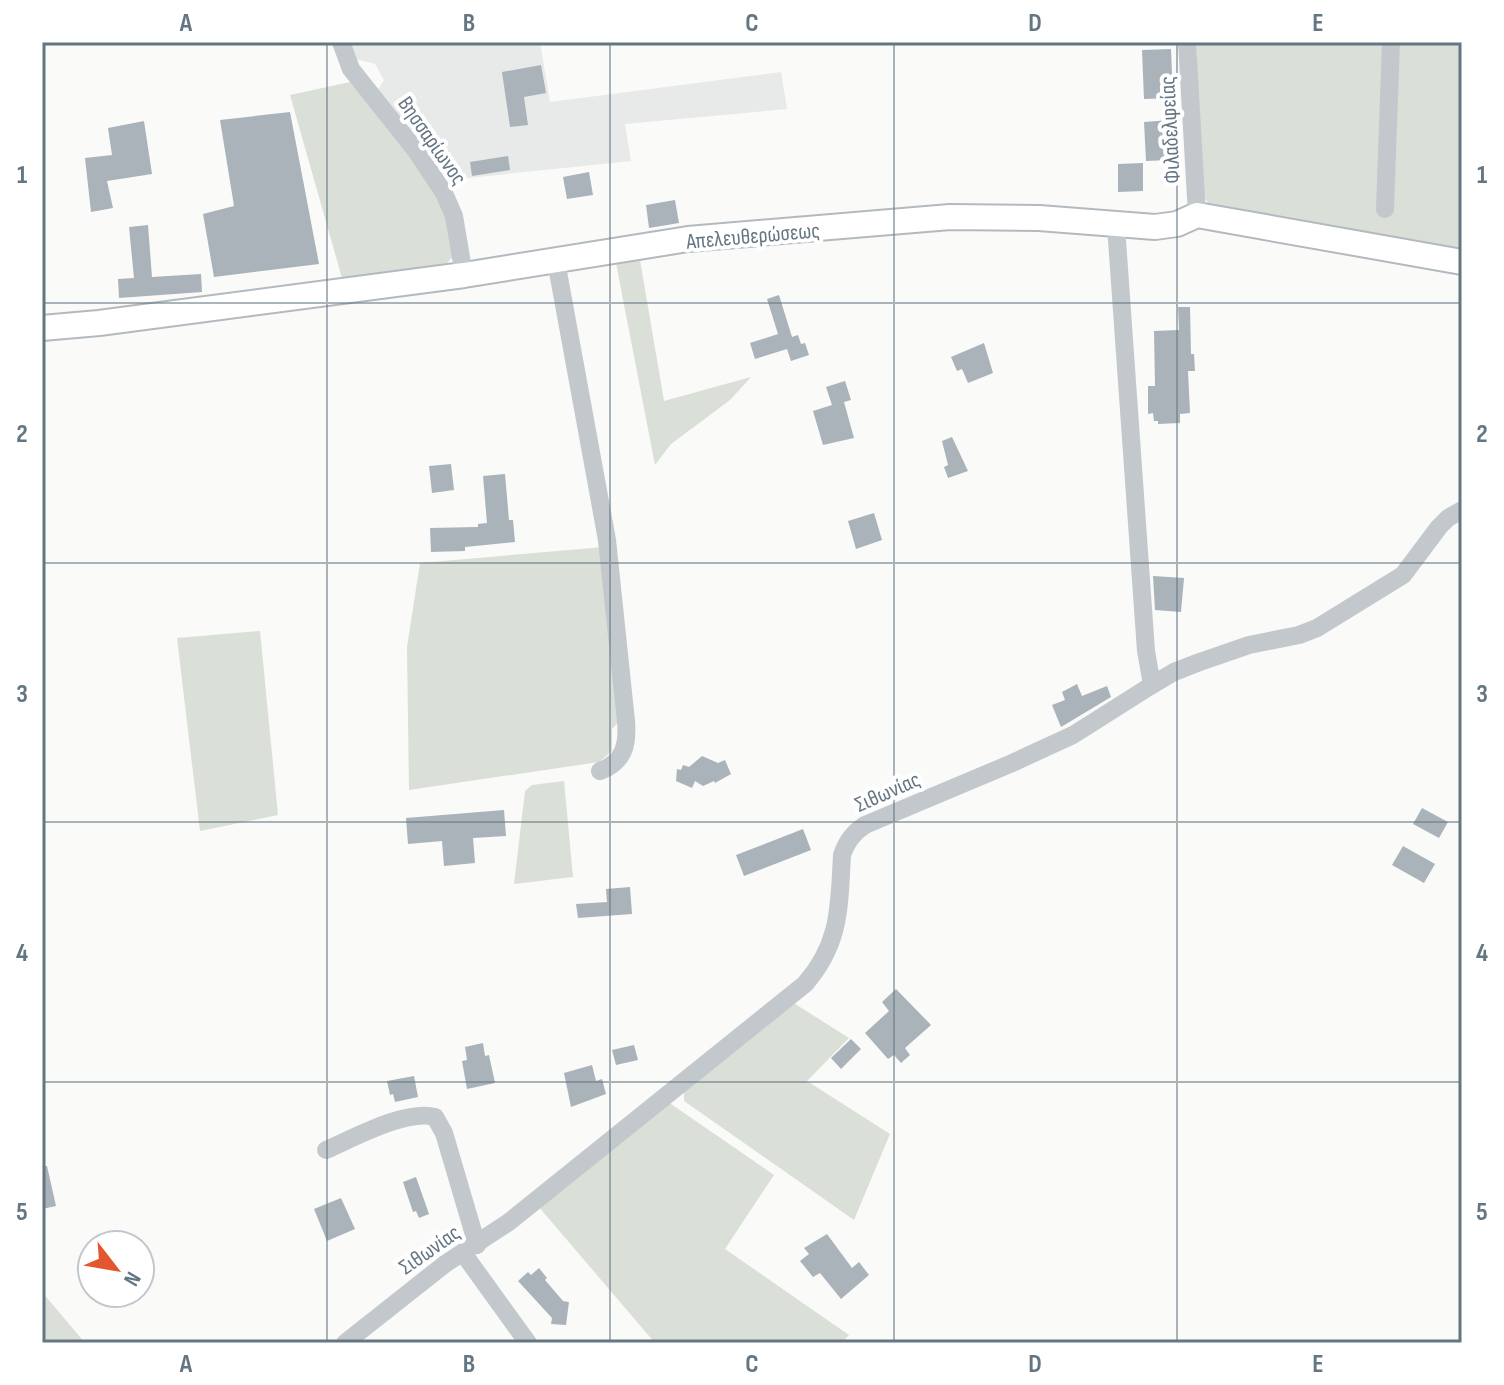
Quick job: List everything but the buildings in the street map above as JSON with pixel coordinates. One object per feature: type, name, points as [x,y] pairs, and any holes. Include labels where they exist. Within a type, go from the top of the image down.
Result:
[{"type":"street","name":"Βησσαρίωνος","points":[[341,42],[351,69],[417,152],[444,193],[454,216],[464,275]]},
{"type":"street","name":"Φιλαδελφείας","points":[[1187,42],[1197,215]]},
{"type":"street","points":[[1385,209],[1391,42]]},
{"type":"street","name":"Απελευθερώσεως","points":[[42,328],[464,275],[688,239],[950,217],[1039,218],[1155,227],[1177,224],[1197,215],[1462,262]]},
{"type":"street","points":[[1116,226],[1146,651],[1152,685]]},
{"type":"street","points":[[556,261],[605,528],[625,709],[625,749],[617,762],[600,771]]},
{"type":"street","name":"Σιθωνίας","points":[[345,1343],[509,1222],[805,984],[822,962],[833,939],[842,855],[855,832],[1073,735],[1174,672],[1249,645],[1299,635],[1317,628],[1403,575],[1439,527],[1462,510]]},
{"type":"street","points":[[326,1150],[404,1119],[423,1115],[435,1117],[444,1133],[470,1249],[528,1343]]},
{"type":"shaded area","points":[[349,42],[540,42],[550,102],[781,72],[787,109],[625,124],[631,161],[449,180],[440,170],[444,159],[435,147],[420,145],[377,92],[384,80],[375,64],[356,59]]},
{"type":"shaded area","points":[[1196,42],[1462,42],[1462,254],[1210,206],[1200,191]]},
{"type":"shaded area","points":[[350,82],[427,175],[453,226],[453,257],[446,264],[342,278],[290,95]]},
{"type":"shaded area","points":[[615,258],[640,260],[664,401],[751,377],[730,400],[671,444],[655,465]]},
{"type":"shaded area","points":[[604,547],[623,717],[612,729],[612,751],[599,762],[409,790],[407,647],[420,563]]},
{"type":"shaded area","points":[[260,631],[278,815],[200,831],[177,638]]},
{"type":"shaded area","points":[[564,781],[573,877],[514,884],[525,791],[532,785]]},
{"type":"shaded area","points":[[792,1002],[849,1038],[807,1081],[890,1134],[854,1220],[684,1101],[684,1087]]},
{"type":"shaded area","points":[[663,1104],[671,1104],[774,1175],[725,1249],[849,1335],[842,1343],[655,1343],[538,1206]]},
{"type":"shaded area","points":[[42,1292],[85,1343],[42,1343]]}]
